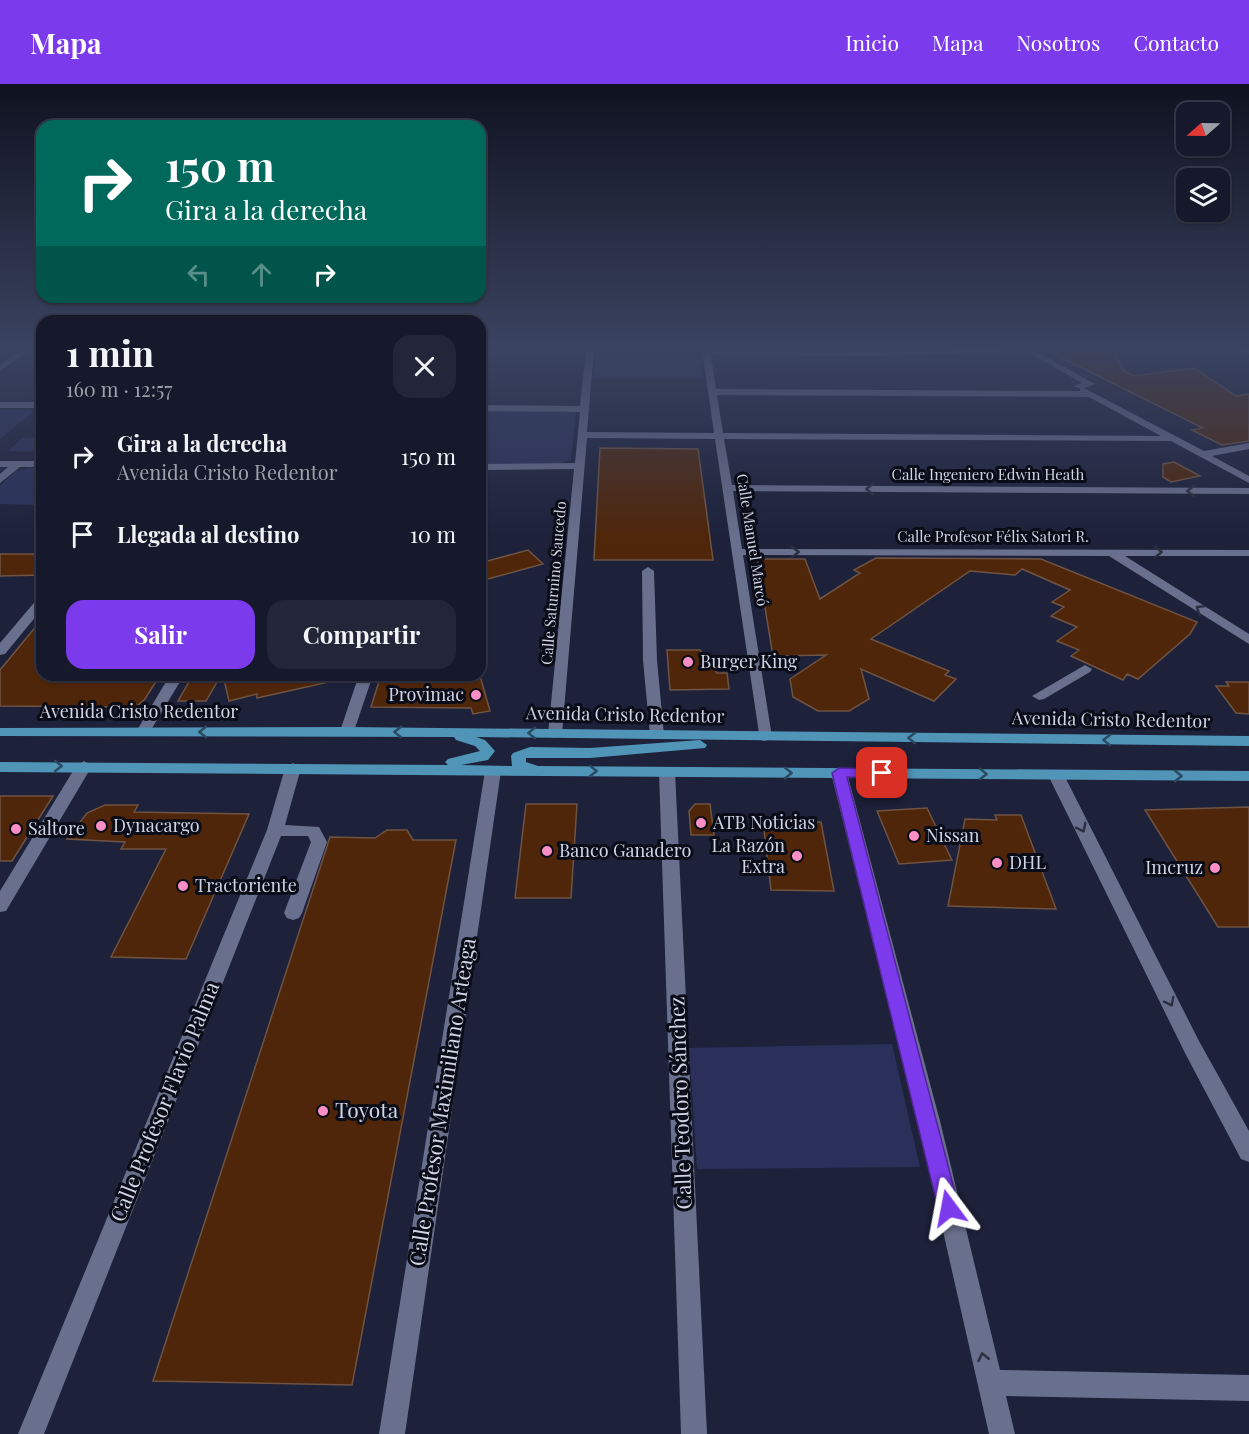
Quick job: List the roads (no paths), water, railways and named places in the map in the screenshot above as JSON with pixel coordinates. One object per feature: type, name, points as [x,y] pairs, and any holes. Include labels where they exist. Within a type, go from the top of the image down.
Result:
[{"type":"main road","name":"Avenida Cristo Redentor","points":[[0,732],[347,731],[1249,741]]},
{"type":"main road","points":[[261,768],[341,762],[454,762],[473,760],[488,751],[480,743],[438,732]]},
{"type":"main road","points":[[563,771],[528,768],[519,765],[517,759],[524,753],[601,752],[693,746],[738,737]]},
{"type":"main road","points":[[0,767],[1249,776]]},
{"type":"street","name":"Calle Saturnino Saucedo","points":[[555,734],[583,412]]},
{"type":"street","name":"Calle Manuel Marcó","points":[[715,412],[765,737]]},
{"type":"street","points":[[1122,412],[1249,480]]},
{"type":"street","points":[[581,435],[1169,439]]},
{"type":"street","points":[[1200,455],[1249,446]]},
{"type":"street","points":[[0,464],[36,465]]},
{"type":"street","points":[[0,480],[17,464]]},
{"type":"street","points":[[486,466],[579,466]]},
{"type":"street","name":"Calle Ingeniero Edwin Heath","points":[[727,489],[1249,491]]},
{"type":"street","name":"Calle Profesor Félix Satori R.","points":[[737,552],[1249,553]]},
{"type":"street","points":[[1110,552],[1249,640]]},
{"type":"street","points":[[648,571],[650,660],[657,735]]},
{"type":"street","points":[[0,651],[36,608]]},
{"type":"street","points":[[1039,696],[1085,669]]},
{"type":"street","points":[[143,732],[173,681]]},
{"type":"street","points":[[347,731],[364,681]]},
{"type":"street","points":[[0,906],[84,766]]},
{"type":"street","name":"Calle Profesor Flavio Palma","points":[[31,1434],[275,830],[293,768]]},
{"type":"street","name":"Calle Profesor Maximiliano Arteaga","points":[[393,1434],[493,771]]},
{"type":"street","name":"Calle Teodoro Sánchez","points":[[667,772],[694,1434]]},
{"type":"street","points":[[839,773],[928,1121],[1002,1434]]},
{"type":"street","points":[[1056,775],[1192,1047],[1249,1152]]},
{"type":"street","points":[[275,830],[313,831],[319,842],[293,913]]},
{"type":"street","points":[[989,1383],[1249,1388]]},
{"type":"place","name":"Burger King","points":[[688,662]]},
{"type":"place","name":"Provimac","points":[[476,695]]},
{"type":"place","name":"ATB Noticias","points":[[701,823]]},
{"type":"place","name":"Dynacargo","points":[[101,826]]},
{"type":"place","name":"Saltore","points":[[16,829]]},
{"type":"place","name":"Nissan","points":[[914,836]]},
{"type":"place","name":"Banco Ganadero","points":[[547,851]]},
{"type":"place","name":"La Razón Extra","points":[[797,856]]},
{"type":"place","name":"DHL","points":[[997,863]]},
{"type":"place","name":"Imcruz","points":[[1215,868]]},
{"type":"place","name":"Tractoriente","points":[[183,886]]},
{"type":"place","name":"Toyota","points":[[323,1111]]}]
